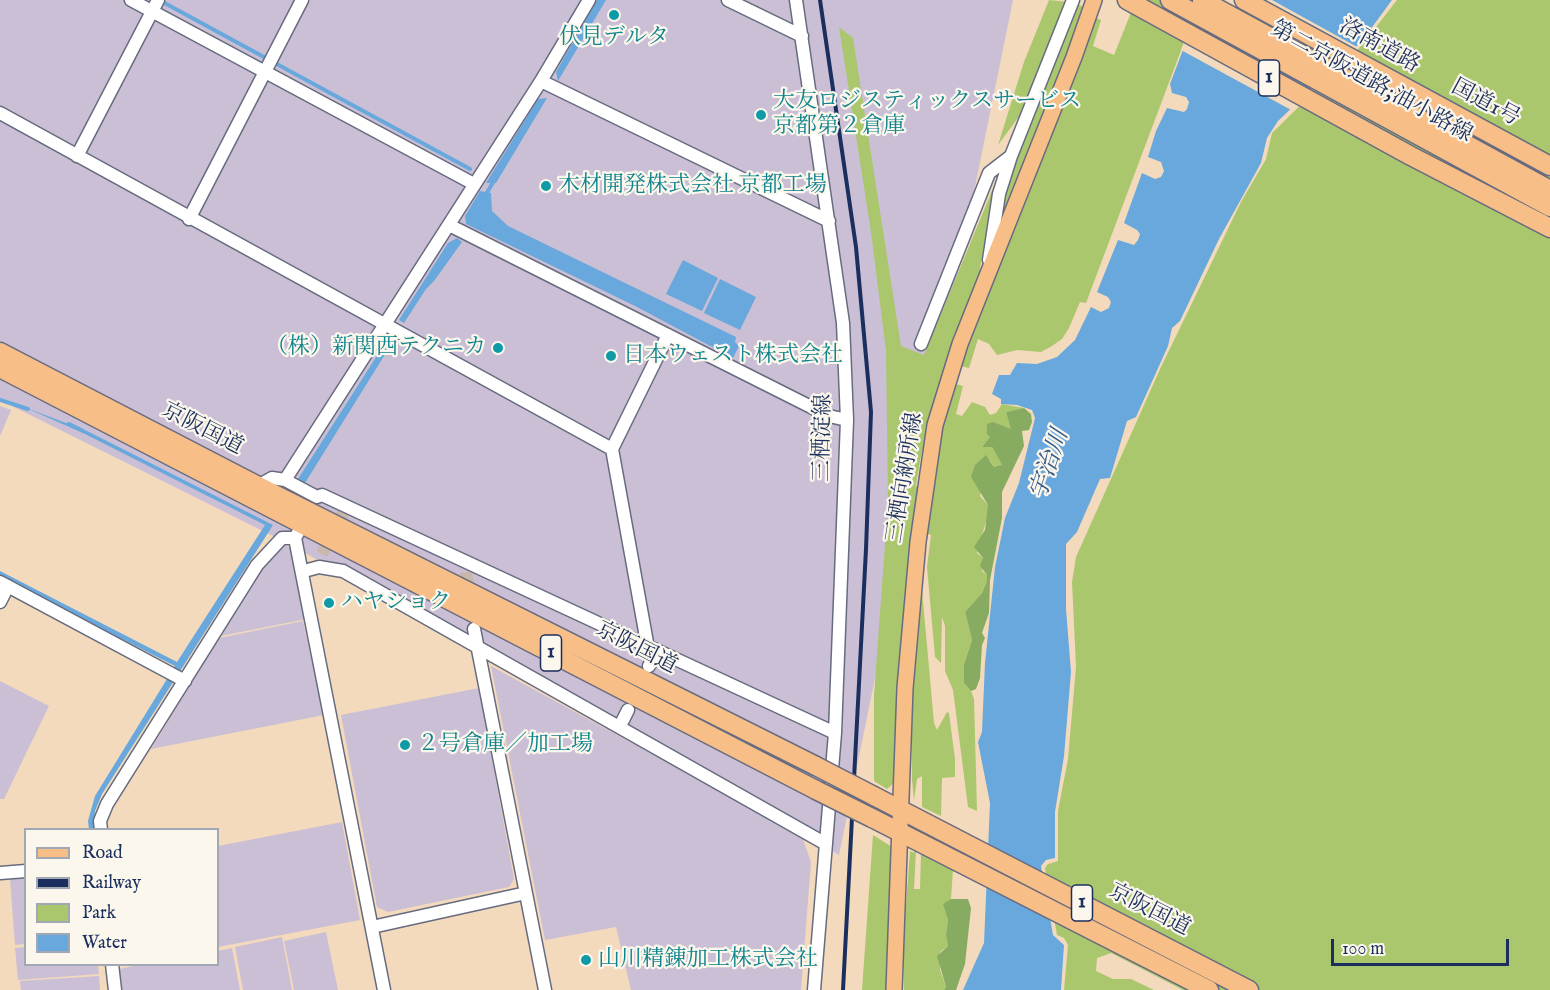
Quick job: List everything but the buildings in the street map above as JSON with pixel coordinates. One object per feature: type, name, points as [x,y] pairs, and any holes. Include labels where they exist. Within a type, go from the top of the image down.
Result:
[{"type":"highway","name":"1","points":[[1128,0],[1411,156],[1550,228]]},
{"type":"highway","name":"第二京阪道路;油小路線","points":[[1170,0],[1550,207]]},
{"type":"highway","name":"第二京阪道路;油小路線","points":[[1203,0],[1550,190]]},
{"type":"highway","name":"洛南道路","points":[[1244,0],[1428,101]]},
{"type":"highway","name":"国道1号","points":[[1428,101],[1550,166]]},
{"type":"highway","name":"京阪国道","points":[[0,352],[289,510],[816,766],[1249,990]]},
{"type":"highway","name":"京阪国道","points":[[0,368],[261,493]]},
{"type":"highway","name":"京阪国道","points":[[306,518],[816,790],[1209,990]]},
{"type":"main road","name":"三栖向納所線","points":[[894,990],[907,813],[904,687],[912,598],[935,425],[960,344],[1074,57],[1094,0]]},
{"type":"street","points":[[131,0],[474,184]]},
{"type":"street","points":[[77,156],[158,0]]},
{"type":"street","points":[[189,219],[302,0]]},
{"type":"street","points":[[285,480],[385,326],[458,229],[474,184],[548,84],[589,0]]},
{"type":"street","points":[[728,0],[802,36]]},
{"type":"street","name":"三栖淀線","points":[[796,0],[830,221],[843,323],[847,420],[835,733],[814,990]]},
{"type":"street","points":[[988,270],[999,194],[1011,156],[1073,0]]},
{"type":"street","points":[[548,84],[830,221]]},
{"type":"street","points":[[0,113],[189,219],[612,449]]},
{"type":"street","points":[[921,344],[989,172],[1011,156]]},
{"type":"street","points":[[458,229],[829,416],[847,420]]},
{"type":"street","points":[[650,666],[652,650],[612,449],[668,335]]},
{"type":"street","points":[[261,493],[272,478],[285,480]]},
{"type":"street","points":[[285,480],[306,518],[304,571],[384,990]]},
{"type":"street","points":[[101,828],[100,821],[107,804],[178,677],[257,565],[282,538],[306,518],[322,495],[344,510],[466,567],[835,733]]},
{"type":"street","points":[[319,567],[322,554]]},
{"type":"street","points":[[304,571],[319,567],[343,570],[826,844]]},
{"type":"street","points":[[0,602],[4,584],[178,677]]},
{"type":"street","points":[[474,629],[545,990]]},
{"type":"street","points":[[620,726],[628,710]]},
{"type":"street","points":[[0,873],[24,871]]},
{"type":"street","points":[[372,927],[526,893]]},
{"type":"street","points":[[112,966],[115,990]]},
{"type":"shaded area","points":[[0,0],[1013,0],[839,855],[291,545],[0,400]]},
{"type":"shaded area","points":[[0,406],[11,410],[0,436]]},
{"type":"shaded area","points":[[281,544],[291,548],[307,619],[221,636],[272,554]]},
{"type":"shaded area","points":[[303,621],[324,715],[151,749],[219,638]]},
{"type":"shaded area","points":[[491,666],[802,836],[811,862],[801,990],[631,990],[616,927],[545,940]]},
{"type":"shaded area","points":[[0,681],[49,706],[4,799],[0,799]]},
{"type":"shaded area","points":[[479,688],[514,879],[509,887],[388,912],[377,907],[341,715]]},
{"type":"shaded area","points":[[342,822],[360,920],[219,947],[219,846]]},
{"type":"shaded area","points":[[24,877],[24,944],[15,945],[10,879]]},
{"type":"shaded area","points":[[326,932],[338,990],[294,990],[284,941]]},
{"type":"shaded area","points":[[282,937],[292,990],[243,990],[235,947]]},
{"type":"shaded area","points":[[24,947],[24,966],[98,966],[99,974],[18,980],[15,948]]},
{"type":"shaded area","points":[[232,948],[240,990],[120,990],[119,969],[133,966],[219,966],[219,951]]},
{"type":"shaded area","points":[[99,976],[100,990],[21,990],[20,981]]},
{"type":"green space","points":[[1049,0],[1068,2],[1026,107],[998,145],[1024,62]]},
{"type":"green space","points":[[1136,0],[1200,0],[1086,303],[1080,302],[1062,339],[1041,352],[1017,350],[997,355],[989,344],[978,339],[969,368],[960,366],[970,328],[1094,17],[1101,20],[1093,46],[1114,55]]},
{"type":"green space","points":[[1397,0],[1550,0],[1550,990],[1183,990],[1111,953],[1097,958],[1096,971],[1113,979],[1131,979],[1154,990],[1064,990],[1068,945],[1064,938],[1057,935],[1045,868],[1048,864],[1058,861],[1058,811],[1068,759],[1076,667],[1072,582],[1076,557],[1161,367],[1241,202],[1266,159],[1272,133],[1362,45]]},
{"type":"green space","points":[[1077,4],[1086,8],[1003,214],[1001,231],[998,227],[1013,167]]},
{"type":"green space","points":[[839,27],[853,38],[901,346],[924,355],[996,181],[976,290],[928,441],[922,450],[916,485],[920,495],[896,781],[887,789],[874,781],[874,695],[888,504],[886,351],[871,232]]},
{"type":"green space","points":[[956,380],[956,384],[963,386],[956,414],[962,416],[972,402],[985,407],[990,415],[996,413],[1002,404],[1024,408],[1006,412],[1012,429],[993,422],[990,437],[982,447],[992,447],[1002,465],[1000,468],[994,467],[990,460],[980,496],[988,505],[988,514],[977,553],[983,558],[982,571],[987,575],[987,581],[982,593],[965,612],[972,640],[964,664],[964,683],[974,699],[977,811],[968,807],[953,690],[945,671],[945,626],[942,617],[941,663],[935,657],[927,567],[931,535],[923,532],[944,409]]},
{"type":"green space","points":[[1024,408],[1031,414],[1032,422],[1029,430],[1022,431],[1024,446],[1002,492],[1002,518],[990,580],[989,613],[982,633],[985,638],[982,645],[980,678],[976,689],[971,691],[964,683],[964,664],[972,640],[965,612],[982,593],[987,581],[987,575],[980,566],[983,558],[974,547],[985,530],[988,505],[971,477],[975,465],[986,455],[994,467],[1002,465],[992,447],[982,447],[990,437],[987,434],[987,424],[993,422],[1011,429],[1006,412]]},
{"type":"green space","points":[[921,579],[934,723],[937,730],[947,712],[949,713],[955,759],[955,777],[942,778],[941,816],[922,807],[922,776],[917,779],[914,800],[912,780],[911,676]]},
{"type":"green space","points":[[873,835],[892,847],[888,990],[862,990]]},
{"type":"green space","points":[[914,849],[916,850],[914,889],[920,889],[921,853],[953,869],[951,899],[944,905],[948,920],[946,935],[948,946],[940,952],[940,970],[946,987],[944,990],[904,990],[903,947],[910,851],[914,853]]},
{"type":"green space","points":[[951,899],[968,899],[971,908],[965,964],[956,990],[944,990],[946,987],[937,956],[948,946],[946,935],[948,920],[943,904]]},
{"type":"water","points":[[597,0],[606,0],[558,81],[556,72]]},
{"type":"water","name":"宇治川","points":[[1202,0],[1392,0],[1362,41],[1278,121],[1267,138],[1261,163],[1219,239],[1180,321],[1172,328],[1168,346],[1136,417],[1127,421],[1110,478],[1100,479],[1077,532],[1066,544],[1066,609],[1071,672],[1064,756],[1055,812],[1055,858],[1046,860],[1041,866],[1053,935],[1064,945],[1061,990],[963,990],[984,943],[990,803],[978,742],[982,732],[985,663],[995,567],[1005,518],[1019,483],[1035,418],[1032,410],[1017,405],[1001,404],[1001,399],[992,394],[999,375],[1010,375],[1017,363],[1037,364],[1057,357],[1075,340],[1091,307],[1101,312],[1109,308],[1111,302],[1108,297],[1097,292],[1118,240],[1134,245],[1138,240],[1140,234],[1137,230],[1124,223],[1142,173],[1155,179],[1161,177],[1164,171],[1161,162],[1148,157],[1156,131],[1167,108],[1184,112],[1187,109],[1189,102],[1186,97],[1172,93],[1170,84]]},
{"type":"water","points":[[547,98],[496,183],[486,183],[538,99]]},
{"type":"water","points":[[480,191],[491,193],[492,211],[508,226],[736,337],[735,342],[739,346],[733,358],[635,306],[466,224],[465,216]]},
{"type":"water","points":[[457,238],[462,242],[426,289],[404,323],[399,320],[448,243]]},
{"type":"water","points":[[683,260],[718,278],[702,311],[666,294]]},
{"type":"water","points":[[720,279],[756,297],[740,330],[704,313]]},
{"type":"water","points":[[389,337],[394,340],[305,483],[298,479]]},
{"type":"water","points":[[24,407],[87,431],[273,525],[102,794],[95,811],[94,828],[89,828],[88,821],[95,796],[175,666],[0,577],[0,571],[177,662],[265,525],[83,433]]},
{"type":"pier","points":[[1219,0],[1272,0],[1359,48],[1340,66]]},
{"type":"pier","points":[[1190,25],[1312,92],[1293,111],[1181,50]]},
{"type":"waterway","points":[[159,0],[470,169]]},
{"type":"waterway","points":[[485,196],[495,179]]},
{"type":"waterway","points":[[0,400],[28,409]]},
{"type":"waterway","points":[[69,424],[83,431]]},
{"type":"tunnel","points":[[322,554],[343,513]]},
{"type":"tunnel","points":[[466,572],[474,629]]},
{"type":"railway","points":[[820,0],[856,247],[871,412],[843,990]]},
{"type":"place","name":"伏見デルタ","points":[[614,15]]},
{"type":"place","name":"大友ロジスティックスサービス 京都第２倉庫","points":[[761,115]]},
{"type":"place","name":"木材開発株式会社 京都工場","points":[[546,186]]},
{"type":"place","name":"（株）新関西テクニカ","points":[[498,348]]},
{"type":"place","name":"日本ウェスト株式会社","points":[[611,356]]},
{"type":"place","name":"ハヤショク","points":[[329,603]]},
{"type":"place","name":"２号倉庫／加工場","points":[[405,745]]},
{"type":"place","name":"山川精錬加工株式会社","points":[[586,960]]}]
